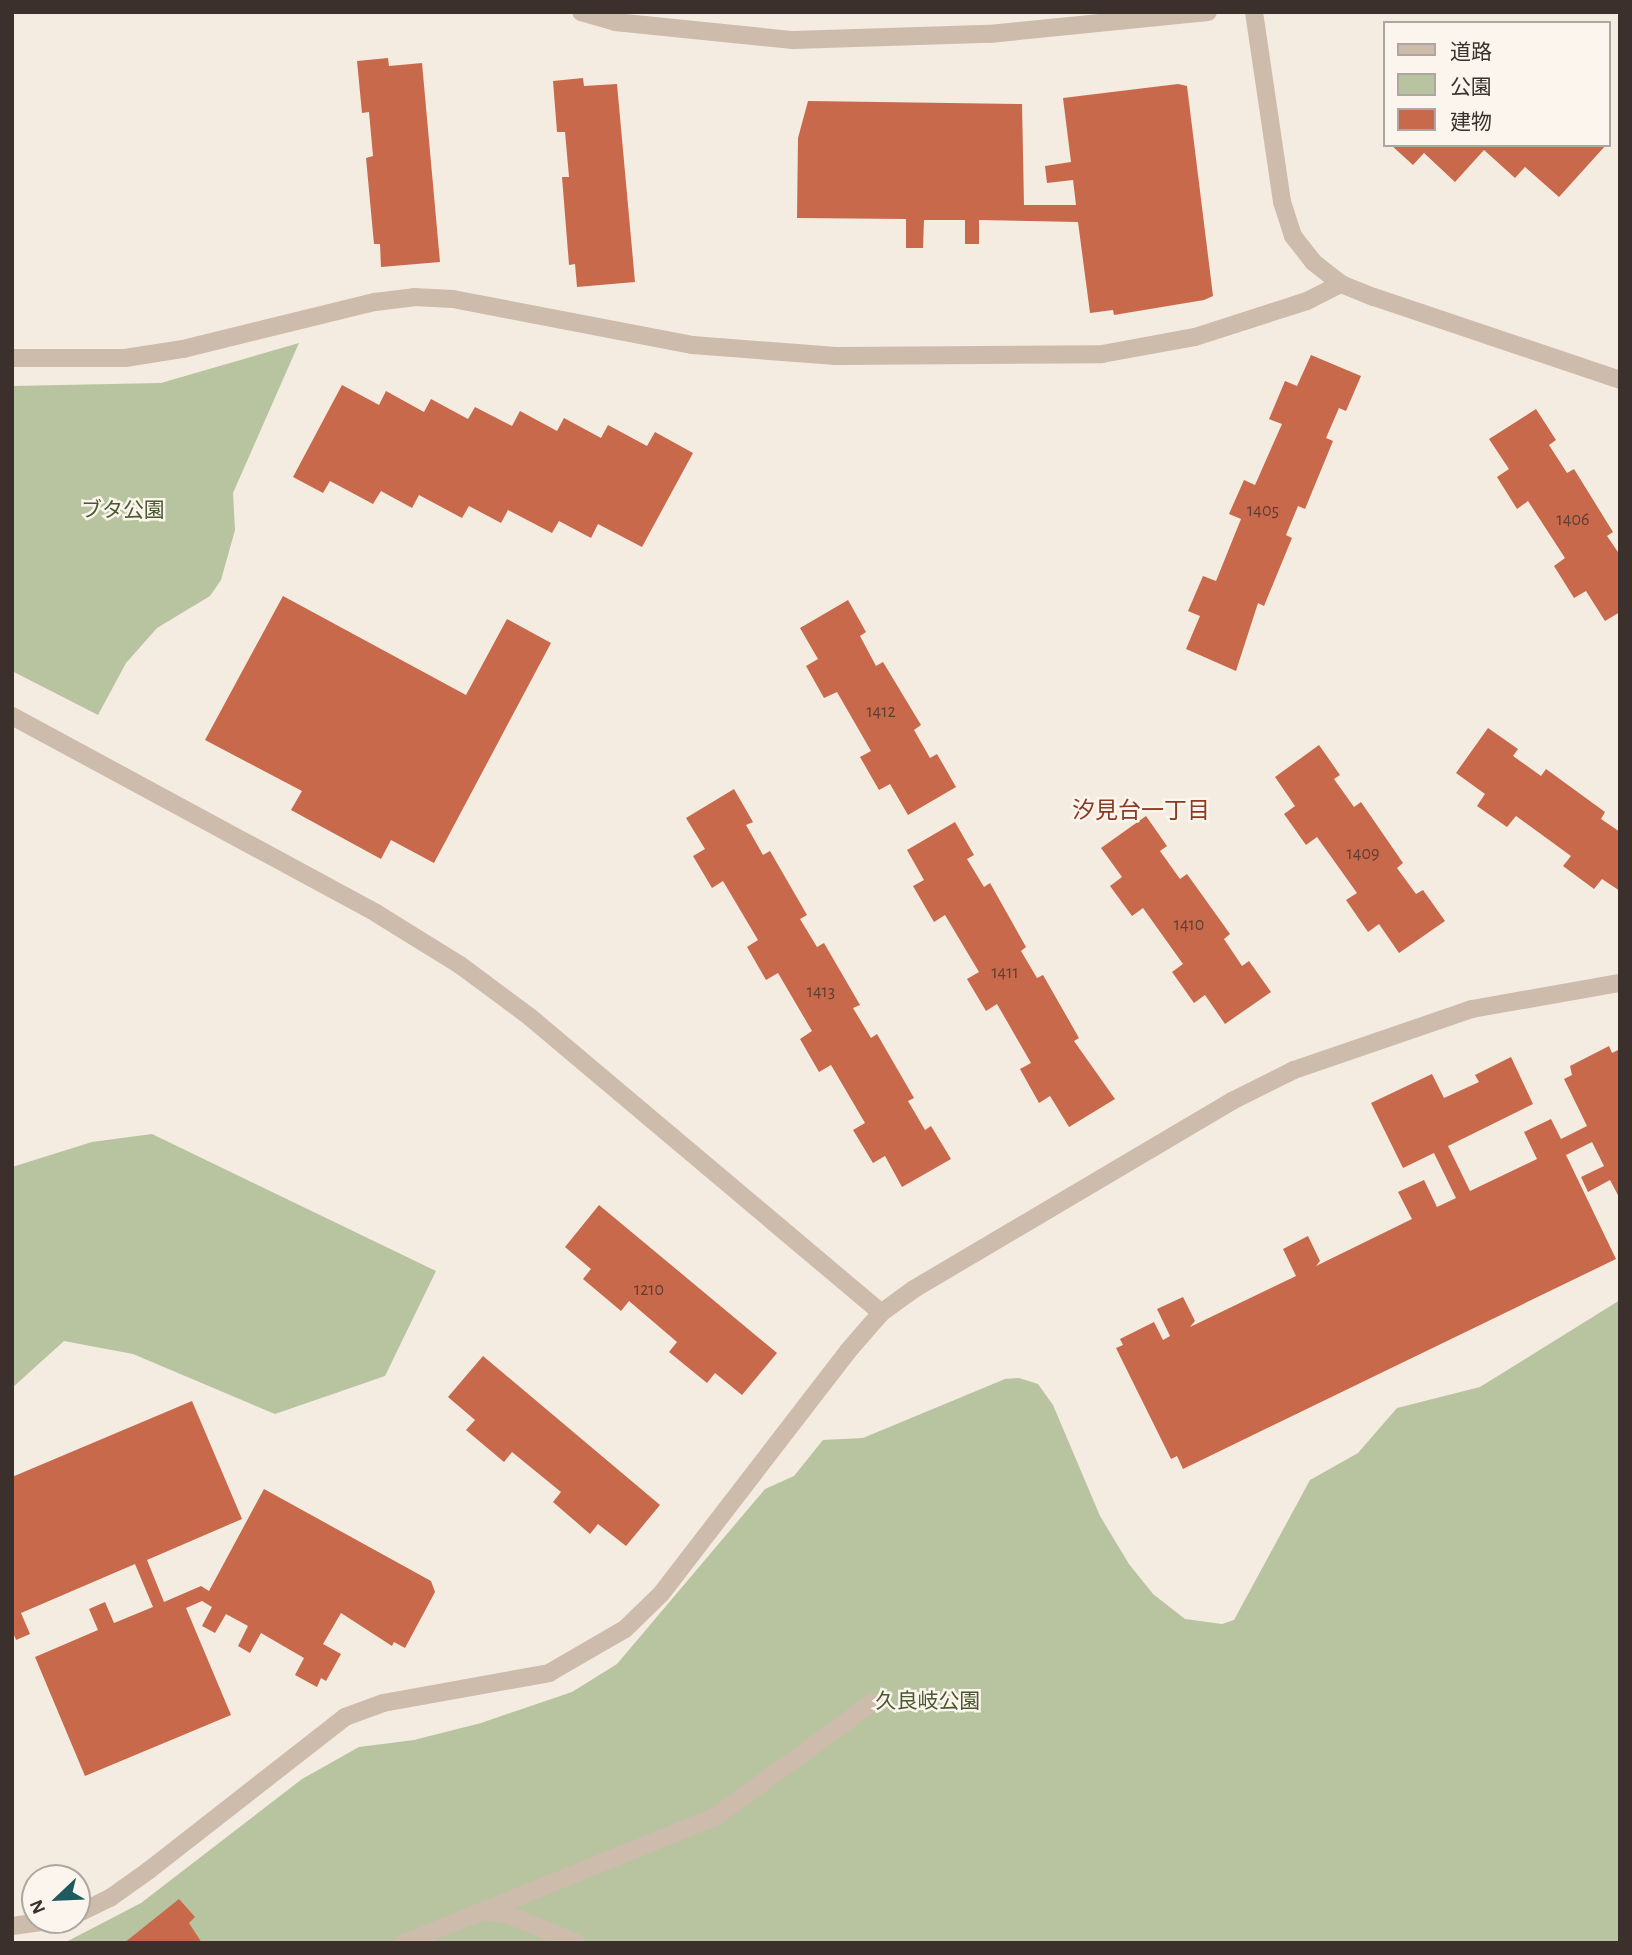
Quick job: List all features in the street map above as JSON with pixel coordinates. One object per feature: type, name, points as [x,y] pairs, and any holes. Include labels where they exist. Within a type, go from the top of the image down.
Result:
[{"type":"street","points":[[581,12],[615,22],[793,40],[989,34],[1208,12]]},
{"type":"street","points":[[1254,12],[1282,202],[1293,236],[1313,262],[1341,284],[1620,380]]},
{"type":"street","points":[[12,358],[125,358],[183,349],[375,302],[414,298],[453,299],[692,345],[836,356],[1102,354],[1195,337],[1274,313],[1341,284]]},
{"type":"street","points":[[12,716],[376,913],[460,965],[530,1017],[881,1313]]},
{"type":"street","points":[[91,1907],[110,1898],[148,1871],[345,1717],[383,1703],[549,1673],[625,1629],[661,1594],[881,1313],[1232,1101],[1294,1070],[1472,1009],[1620,984]]},
{"type":"street","points":[[404,1943],[479,1910],[629,1855],[715,1816],[873,1702]]},
{"type":"street","points":[[479,1910],[509,1915],[576,1943]]},
{"type":"green space","name":"ブタ公園","points":[[299,343],[233,493],[235,530],[221,580],[210,596],[157,628],[126,663],[98,715],[12,671],[12,386],[161,383]]},
{"type":"green space","points":[[152,1134],[436,1271],[385,1376],[275,1414],[133,1354],[64,1341],[12,1388],[12,1167],[92,1142]]},
{"type":"green space","name":"久良岐公園","points":[[1620,1300],[1620,1943],[64,1943],[81,1934],[91,1934],[91,1929],[141,1903],[302,1779],[359,1747],[414,1740],[481,1723],[572,1692],[617,1664],[765,1489],[794,1476],[823,1440],[863,1438],[1005,1379],[1019,1378],[1038,1384],[1053,1405],[1100,1516],[1129,1564],[1153,1594],[1185,1619],[1222,1624],[1234,1620],[1310,1480],[1358,1453],[1397,1408],[1480,1387]]},
{"type":"building","points":[[388,58],[389,66],[422,63],[440,262],[381,267],[380,244],[374,244],[366,158],[373,156],[369,112],[362,113],[357,61]]},
{"type":"building","points":[[583,78],[584,86],[617,84],[635,282],[577,287],[575,264],[569,265],[562,177],[569,177],[565,132],[557,132],[553,81]]},
{"type":"building","points":[[1178,84],[1187,86],[1213,296],[1204,300],[1114,315],[1113,310],[1090,313],[1078,222],[979,220],[979,244],[965,244],[965,220],[924,220],[923,248],[906,248],[906,219],[797,218],[798,138],[808,101],[1022,104],[1024,205],[1076,205],[1073,180],[1047,183],[1045,166],[1071,162],[1063,98]]},
{"type":"building","points":[[1393,147],[1604,147],[1559,197],[1525,167],[1515,178],[1484,150],[1455,182],[1424,153],[1413,165]]},
{"type":"building","points":[[1311,355],[1361,376],[1346,411],[1339,408],[1326,438],[1333,441],[1305,509],[1298,506],[1286,535],[1292,538],[1264,606],[1258,603],[1236,671],[1186,649],[1200,616],[1188,611],[1203,576],[1216,581],[1241,519],[1229,514],[1244,480],[1255,485],[1282,424],[1269,419],[1285,381],[1297,386]]},
{"type":"building","points":[[342,385],[379,405],[386,391],[424,412],[431,399],[468,419],[475,407],[512,426],[520,411],[557,431],[564,418],[601,438],[608,425],[647,446],[655,432],[693,453],[642,547],[598,524],[591,538],[559,521],[552,533],[508,510],[501,523],[469,506],[462,518],[419,495],[412,508],[381,491],[373,504],[330,481],[323,493],[293,477]]},
{"type":"building","points":[[1536,409],[1556,440],[1549,445],[1567,473],[1574,469],[1613,532],[1607,536],[1620,555],[1620,612],[1605,621],[1586,591],[1574,598],[1554,566],[1565,558],[1528,501],[1517,509],[1497,477],[1509,469],[1489,439]]},
{"type":"building","points":[[283,596],[466,695],[507,619],[551,643],[434,863],[391,840],[381,859],[291,810],[302,791],[205,740]]},
{"type":"building","points":[[848,600],[866,632],[860,636],[876,666],[883,662],[921,725],[914,730],[930,758],[937,754],[956,787],[908,815],[890,784],[879,790],[860,757],[871,751],[837,692],[824,698],[806,666],[818,659],[800,628]]},
{"type":"building","points":[[1488,728],[1518,749],[1513,756],[1541,776],[1546,769],[1605,812],[1601,819],[1620,832],[1620,891],[1602,879],[1594,889],[1563,866],[1571,856],[1516,816],[1507,827],[1477,806],[1485,794],[1456,773]]},
{"type":"building","points":[[1319,745],[1340,775],[1334,779],[1354,807],[1361,802],[1403,863],[1397,868],[1416,894],[1423,890],[1445,921],[1399,953],[1379,924],[1368,932],[1346,900],[1357,893],[1317,837],[1306,845],[1284,814],[1295,806],[1275,777]]},
{"type":"building","points":[[734,789],[753,822],[746,825],[763,855],[770,851],[807,915],[800,919],[817,947],[824,943],[860,1005],[853,1008],[871,1038],[877,1034],[914,1098],[908,1101],[925,1130],[931,1126],[951,1159],[902,1187],[885,1156],[873,1163],[853,1130],[865,1123],[831,1065],[819,1072],[800,1039],[812,1031],[778,973],[766,980],[747,947],[758,940],[723,881],[712,888],[693,856],[705,849],[686,818]]},
{"type":"building","points":[[1146,816],[1167,846],[1160,851],[1180,879],[1187,874],[1230,934],[1224,939],[1242,966],[1249,961],[1271,992],[1225,1024],[1205,995],[1194,1003],[1172,972],[1183,964],[1143,908],[1132,916],[1110,886],[1122,877],[1101,848]]},
{"type":"building","points":[[955,822],[974,855],[967,859],[984,887],[990,883],[1026,947],[1021,951],[1037,978],[1043,975],[1079,1038],[1074,1041],[1115,1099],[1069,1127],[1050,1096],[1039,1103],[1020,1069],[1031,1063],[997,1004],[986,1011],[967,979],[979,972],[945,915],[934,922],[913,886],[924,880],[907,850]]},
{"type":"building","points":[[1609,1046],[1612,1053],[1620,1049],[1620,1199],[1610,1180],[1588,1192],[1581,1177],[1604,1166],[1592,1142],[1566,1155],[1616,1259],[1183,1469],[1177,1456],[1171,1459],[1116,1348],[1123,1345],[1120,1339],[1154,1322],[1163,1340],[1170,1336],[1157,1309],[1183,1297],[1195,1321],[1190,1327],[1296,1276],[1283,1249],[1308,1236],[1320,1261],[1316,1266],[1412,1219],[1398,1192],[1424,1180],[1437,1207],[1456,1198],[1434,1153],[1403,1168],[1371,1103],[1432,1074],[1444,1098],[1479,1082],[1475,1075],[1511,1057],[1533,1104],[1448,1146],[1470,1191],[1537,1159],[1524,1132],[1551,1119],[1561,1139],[1587,1126],[1564,1079],[1572,1075],[1570,1066]]},
{"type":"building","points":[[599,1205],[777,1353],[742,1395],[715,1373],[707,1383],[669,1352],[677,1342],[629,1301],[621,1311],[583,1279],[591,1269],[565,1247]]},
{"type":"building","points":[[483,1356],[660,1505],[626,1546],[598,1524],[590,1534],[553,1502],[561,1492],[512,1452],[504,1462],[466,1430],[475,1420],[448,1397]]},
{"type":"building","points":[[192,1401],[242,1519],[147,1560],[164,1602],[201,1586],[209,1591],[264,1489],[431,1581],[435,1592],[405,1648],[394,1642],[392,1646],[341,1613],[323,1644],[341,1654],[326,1681],[321,1678],[317,1687],[295,1675],[304,1658],[261,1633],[250,1653],[238,1646],[248,1626],[226,1614],[215,1633],[202,1626],[212,1607],[202,1601],[186,1608],[231,1715],[85,1776],[35,1657],[98,1630],[89,1609],[105,1602],[114,1623],[153,1607],[135,1564],[21,1613],[30,1634],[16,1640],[12,1630],[12,1477]]},
{"type":"building","points":[[179,1899],[195,1917],[189,1923],[202,1943],[124,1943]]},
{"type":"district","name":"汐見台一丁目","points":[[1141,812]]}]
